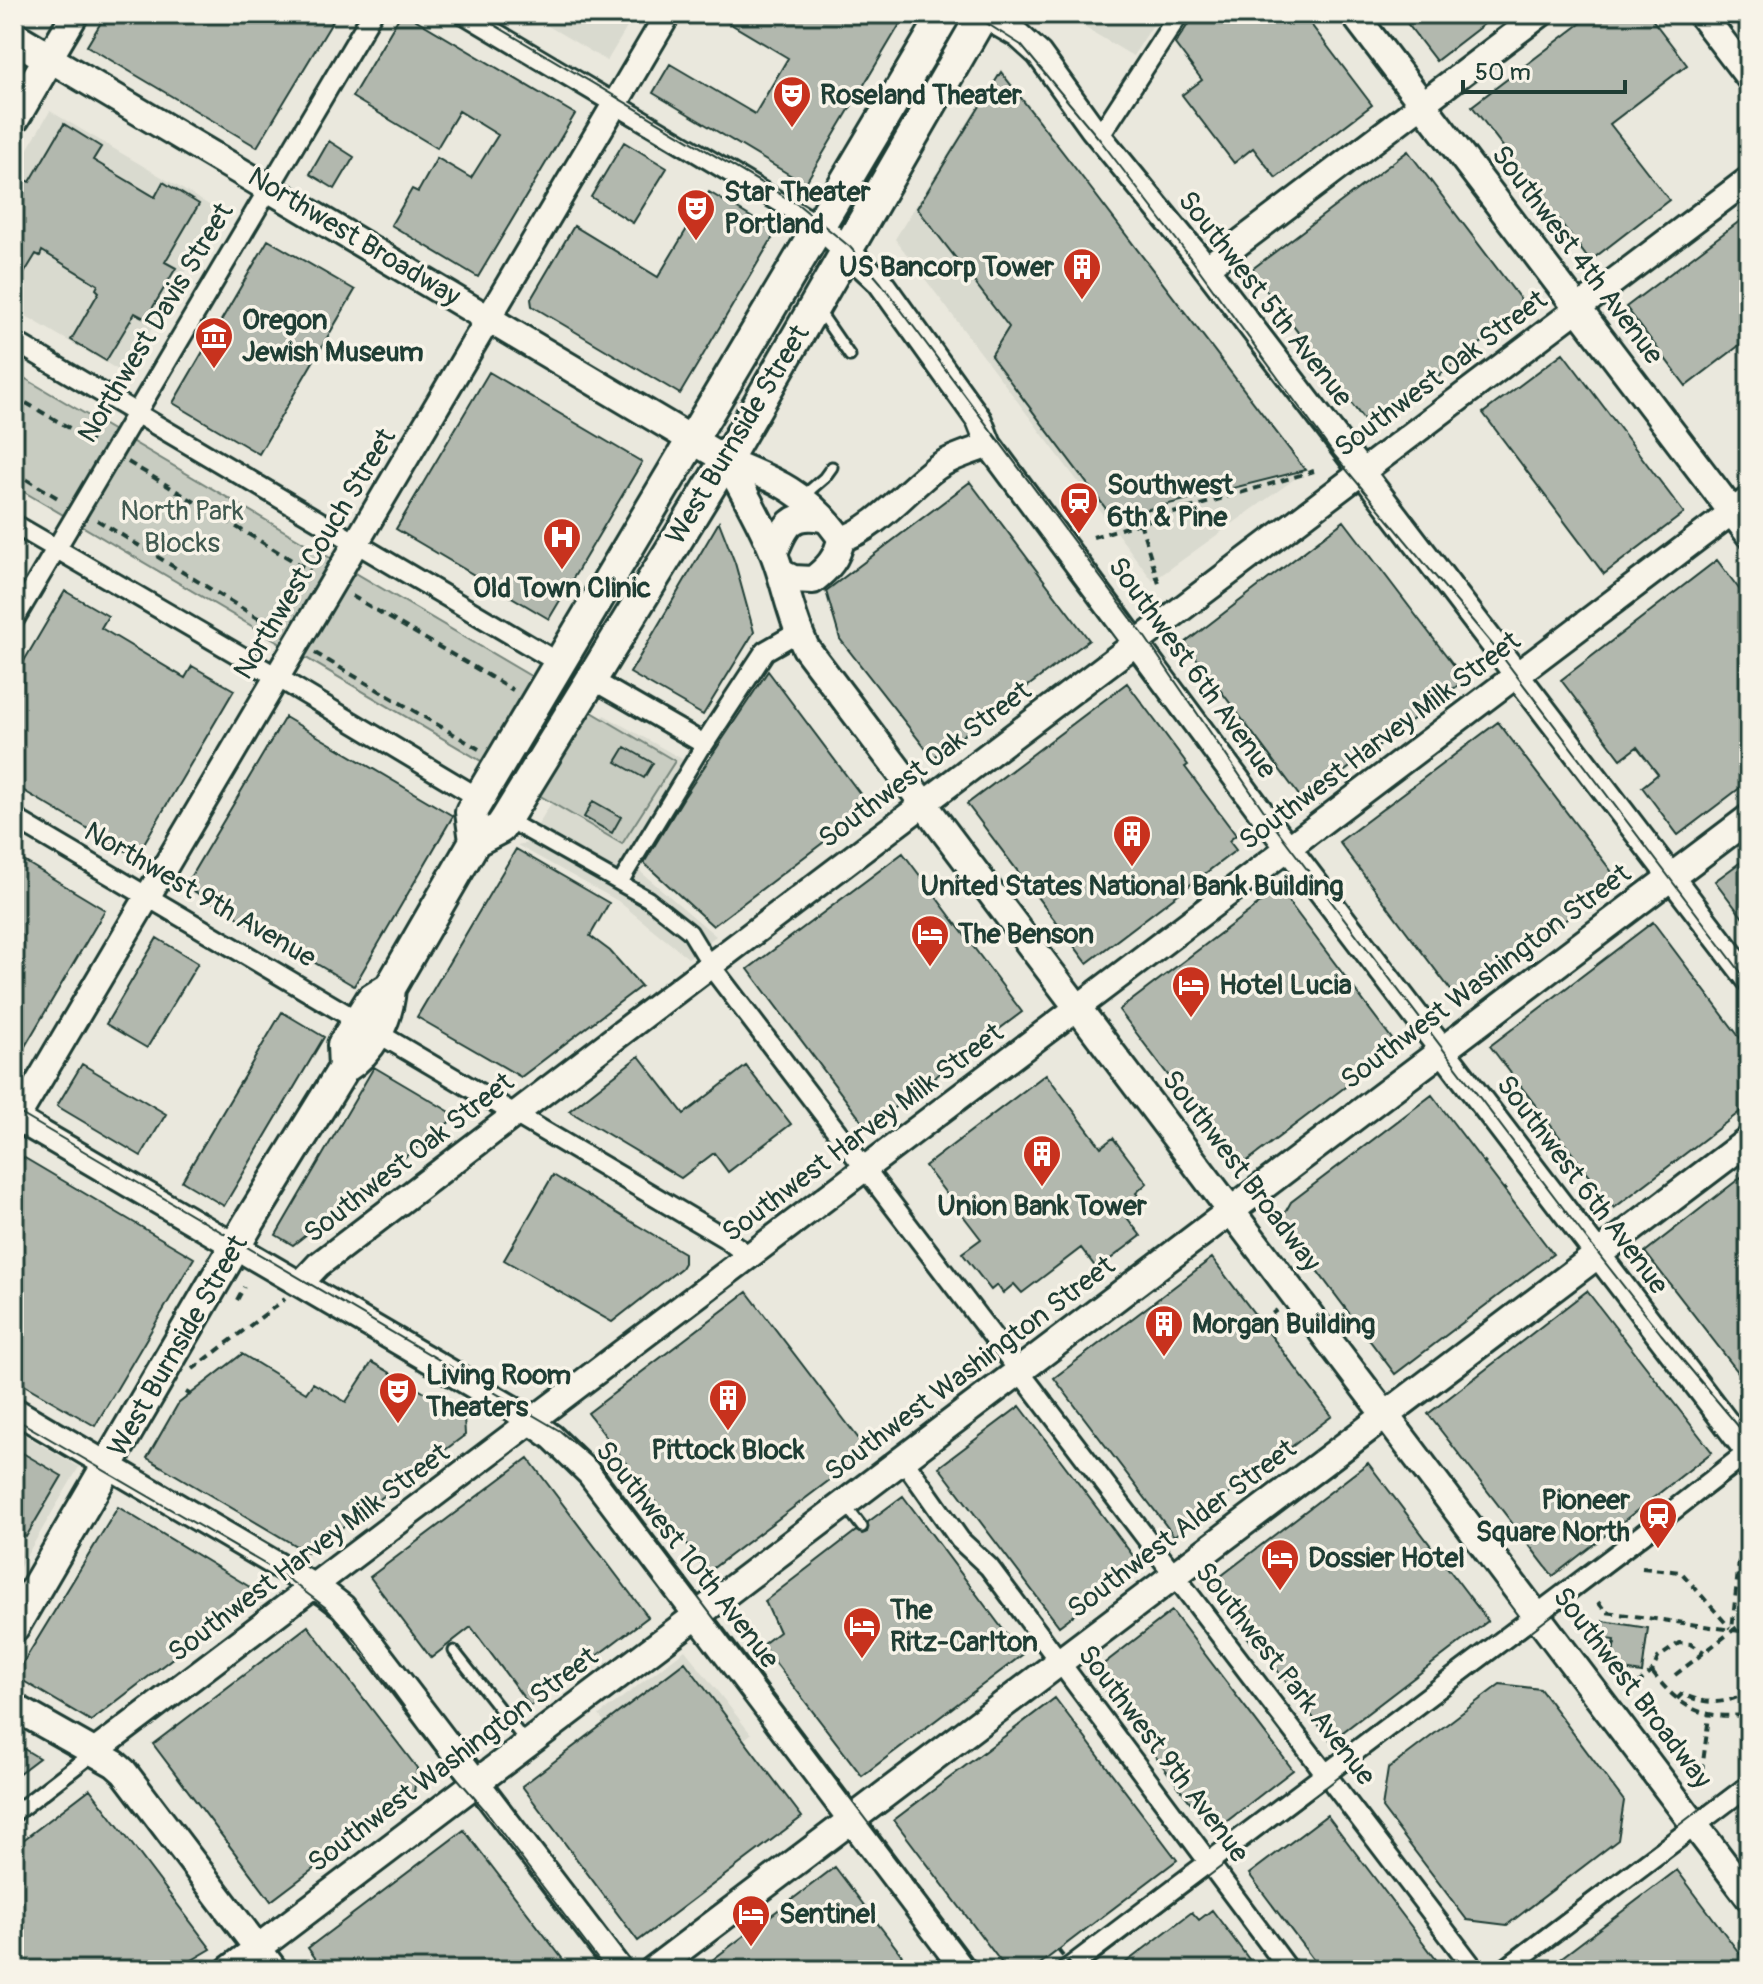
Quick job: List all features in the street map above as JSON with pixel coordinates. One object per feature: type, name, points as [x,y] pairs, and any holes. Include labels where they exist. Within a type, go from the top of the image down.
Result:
[{"type":"main road","points":[[14,118],[75,14]]},
{"type":"main road","name":"West Burnside Street","points":[[475,841],[471,812],[945,14]]},
{"type":"main road","name":"West Burnside Street","points":[[14,1626],[235,1247],[344,1068],[343,1045],[367,1026],[371,1000],[390,988],[475,841],[500,828],[506,819],[726,460],[983,14]]},
{"type":"main road","name":"Southwest 4th Avenue","points":[[1354,14],[1577,308],[1741,506],[1749,534]]},
{"type":"main road","points":[[1701,14],[1749,77]]},
{"type":"main road","name":"Northwest Broadway","points":[[14,37],[693,439]]},
{"type":"main road","name":"Southwest Broadway","points":[[693,439],[726,460],[757,514],[778,563],[798,632],[806,648],[1749,1897]]},
{"type":"main road","points":[[822,518],[808,516],[790,523],[782,532],[778,563],[793,579],[813,580],[829,567],[838,554],[841,539]]},
{"type":"main road","name":"Southwest Washington Street","points":[[229,1970],[1749,818]]},
{"type":"main road","name":"Southwest Alder Street","points":[[653,1970],[1749,1140]]},
{"type":"main road","points":[[14,1707],[124,1772],[274,1970]]},
{"type":"street","name":"Northwest Davis Street","points":[[14,620],[372,14]]},
{"type":"street","points":[[464,14],[820,226]]},
{"type":"street","name":"Northwest Couch Street","points":[[15,1120],[668,14]]},
{"type":"street","name":"Southwest 5th Avenue","points":[[983,14],[1018,35],[1039,54],[1099,137],[1206,268],[1749,979]]},
{"type":"street","points":[[1099,137],[1179,14]]},
{"type":"street","points":[[1206,268],[1541,14]]},
{"type":"street","name":"Southwest Oak Street","points":[[300,1284],[322,1262],[710,965],[1749,179]]},
{"type":"street","name":"Southwest 6th Avenue","points":[[820,226],[880,282],[979,420],[989,445],[1136,643],[1442,1051],[1749,1452]]},
{"type":"street","points":[[14,341],[559,663]]},
{"type":"street","points":[[841,539],[857,532],[943,463],[989,445]]},
{"type":"street","name":"Southwest Broadway","points":[[726,460],[784,484],[802,497],[841,539]]},
{"type":"street","name":"Southwest Harvey Milk Street","points":[[14,1814],[1741,506]]},
{"type":"street","points":[[14,524],[479,798]]},
{"type":"street","points":[[620,883],[704,744],[765,651],[798,632]]},
{"type":"street","points":[[591,679],[704,744]]},
{"type":"street","name":"Northwest 9th Avenue","points":[[14,818],[367,1026]]},
{"type":"street","name":"Southwest Park Avenue","points":[[506,819],[648,899],[690,932],[710,965],[1475,1970]]},
{"type":"street","points":[[367,1026],[725,1238],[750,1257]]},
{"type":"street","name":"Southwest 10th Avenue","points":[[15,1120],[532,1422],[565,1448],[590,1474],[964,1970]]},
{"type":"street","points":[[14,1410],[343,1607],[620,1970]]},
{"type":"street","points":[[1066,1970],[1749,1452]]},
{"type":"street","name":"Southwest 9th Avenue","points":[[903,1459],[960,1540],[989,1567],[1289,1970]]},
{"type":"street","points":[[1504,1970],[1749,1785]]},
{"type":"lane","points":[[815,305],[850,356]]},
{"type":"lane","points":[[802,497],[832,467]]},
{"type":"lane","points":[[844,1504],[862,1527]]},
{"type":"lane","points":[[454,1651],[527,1744]]},
{"type":"path","points":[[14,396],[92,441]]},
{"type":"path","points":[[128,462],[310,571]]},
{"type":"path","points":[[1093,537],[1314,471]]},
{"type":"path","points":[[14,472],[58,498]]},
{"type":"path","points":[[95,519],[276,629]]},
{"type":"path","points":[[1140,522],[1160,587]]},
{"type":"path","points":[[350,595],[514,691]]},
{"type":"path","points":[[315,653],[479,749]]},
{"type":"path","name":"Southwest Oak Street","points":[[184,1376],[278,1306],[300,1284]]},
{"type":"path","points":[[237,1300],[244,1287]]},
{"type":"path","points":[[1732,1630],[1746,1491]]},
{"type":"path","points":[[1642,1568],[1681,1572],[1732,1630]]},
{"type":"path","points":[[1598,1602],[1606,1612],[1749,1632]]},
{"type":"path","points":[[1662,1685],[1749,1618]]},
{"type":"path","points":[[1599,1655],[1615,1643]]},
{"type":"path","points":[[1626,1693],[1652,1672],[1658,1658],[1679,1643],[1691,1644],[1704,1652]]},
{"type":"path","points":[[1652,1672],[1662,1685],[1692,1710],[1709,1716],[1749,1714]]},
{"type":"path","points":[[1677,1699],[1682,1694],[1694,1700],[1718,1703],[1738,1698],[1749,1691]]},
{"type":"path","points":[[1700,1786],[1709,1716]]},
{"type":"path","points":[[1058,1950],[1074,1970]]},
{"type":"shaded area","points":[[528,14],[635,14],[607,61]]},
{"type":"shaded area","points":[[1062,14],[1160,14],[1133,56]]},
{"type":"shaded area","name":"US Bancorp Tower","points":[[1001,69],[1307,470],[1153,581],[895,239]]},
{"type":"shaded area","points":[[50,111],[221,212],[125,374],[14,309],[14,172]]},
{"type":"shaded area","points":[[604,715],[696,767],[639,860],[638,867],[716,936],[688,958],[618,901],[517,845],[527,843]]},
{"type":"shaded area","points":[[14,1429],[79,1467],[14,1577]]},
{"type":"shaded area","points":[[685,1650],[751,1734],[664,1801],[599,1715]]},
{"type":"green space","name":"North Park Blocks","points":[[14,372],[675,761],[622,844],[14,486]]},
{"type":"building","points":[[106,14],[337,14],[257,147],[87,46]]},
{"type":"building","points":[[401,14],[406,14],[575,114],[478,277],[391,225],[412,189],[418,192],[437,158],[471,178],[498,135],[459,111],[437,148],[352,97]]},
{"type":"building","points":[[714,14],[906,14],[805,184],[653,93],[670,64],[755,114],[788,58]]},
{"type":"building","points":[[1195,14],[1303,14],[1372,105],[1276,178],[1253,148],[1234,163],[1182,95],[1202,80],[1175,44]]},
{"type":"building","points":[[1400,14],[1497,14],[1436,61]]},
{"type":"building","points":[[1593,14],[1648,14],[1687,65],[1610,124],[1669,200],[1590,261],[1472,106]]},
{"type":"building","name":"US Bancorp Tower","points":[[1001,72],[1305,470],[1113,518],[991,356],[1009,327],[917,208]]},
{"type":"building","points":[[64,124],[101,147],[93,160],[155,197],[163,182],[199,204],[165,262],[176,268],[146,319],[135,313],[106,361],[71,340],[99,292],[96,289],[98,285],[42,251],[40,256],[36,254],[14,290],[14,173],[30,182]]},
{"type":"building","points":[[329,141],[354,157],[335,189],[310,174]]},
{"type":"building","points":[[624,142],[667,168],[633,223],[591,197]]},
{"type":"building","points":[[1408,151],[1527,308],[1370,428],[1251,270]]},
{"type":"building","points":[[709,192],[776,232],[680,394],[532,306],[531,299],[574,226],[658,277]]},
{"type":"building","points":[[1749,214],[1749,338],[1686,386],[1626,307]]},
{"type":"building","points":[[268,240],[355,290],[259,454],[173,403]]},
{"type":"building","points":[[1563,353],[1684,513],[1604,574],[1483,413]]},
{"type":"building","points":[[489,372],[642,462],[549,619],[396,529]]},
{"type":"building","points":[[970,482],[1089,640],[933,758],[840,639],[826,591]]},
{"type":"building","points":[[1344,521],[1465,680],[1304,802],[1185,643]]},
{"type":"building","points":[[719,522],[735,563],[754,632],[703,715],[630,673]]},
{"type":"building","points":[[1717,560],[1749,602],[1749,781],[1678,835],[1642,787],[1658,774],[1637,747],[1621,759],[1561,680]]},
{"type":"building","points":[[65,591],[108,616],[101,628],[185,678],[192,666],[234,690],[136,857],[14,785],[14,678]]},
{"type":"building","points":[[768,671],[870,807],[713,926],[644,863]]},
{"type":"building","points":[[1127,683],[1236,835],[1229,841],[1236,850],[1087,963],[967,804]]},
{"type":"building","points":[[285,717],[453,816],[354,986],[185,886]]},
{"type":"building","points":[[1498,722],[1618,880],[1459,1001],[1339,842]]},
{"type":"building","points":[[625,747],[653,763],[644,778],[616,762]]},
{"type":"building","points":[[593,801],[621,817],[612,833],[584,817]]},
{"type":"building","points":[[516,849],[609,903],[590,936],[610,951],[641,986],[521,1077],[417,1017]]},
{"type":"building","points":[[903,853],[1022,1012],[867,1128],[748,969]]},
{"type":"building","points":[[14,855],[105,910],[14,1065]]},
{"type":"building","points":[[1749,856],[1749,926],[1715,881]]},
{"type":"building","points":[[1279,889],[1398,1047],[1238,1168],[1119,1010]]},
{"type":"building","points":[[1653,922],[1749,1050],[1749,1105],[1614,1208],[1490,1046]]},
{"type":"building","points":[[157,938],[198,963],[147,1048],[106,1024]]},
{"type":"building","points":[[282,1012],[324,1037],[224,1206],[182,1181]]},
{"type":"building","points":[[639,1056],[684,1114],[746,1066],[791,1124],[728,1172],[714,1153],[681,1178],[569,1111]]},
{"type":"building","points":[[82,1064],[166,1114],[141,1156],[57,1106]]},
{"type":"building","points":[[374,1067],[457,1116],[293,1245],[276,1235]]},
{"type":"building","name":"Union Bank Tower","points":[[1046,1074],[1101,1147],[1113,1138],[1147,1183],[1136,1193],[1143,1202],[1125,1215],[1141,1236],[1097,1269],[1081,1248],[1022,1293],[1014,1284],[1003,1293],[997,1285],[991,1290],[962,1253],[981,1239],[925,1166]]},
{"type":"building","points":[[1432,1095],[1553,1254],[1395,1374],[1285,1228],[1282,1218],[1291,1202]]},
{"type":"building","points":[[23,1157],[194,1258],[95,1426],[14,1379],[14,1173]]},
{"type":"building","points":[[1749,1171],[1749,1386],[1645,1252]]},
{"type":"building","points":[[553,1175],[684,1253],[681,1268],[612,1322],[504,1260]]},
{"type":"building","points":[[1212,1258],[1332,1416],[1174,1536],[1054,1378]]},
{"type":"building","points":[[1587,1291],[1712,1452],[1553,1576],[1428,1414]]},
{"type":"building","name":"Pittock Block","points":[[747,1292],[868,1451],[708,1572],[588,1413]]},
{"type":"building","points":[[242,1354],[306,1393],[313,1383],[346,1402],[372,1362],[464,1416],[465,1435],[308,1553],[147,1458],[178,1404]]},
{"type":"building","points":[[1020,1406],[1140,1565],[1059,1626],[939,1467]]},
{"type":"building","points":[[14,1448],[62,1476],[26,1537],[14,1530]]},
{"type":"building","points":[[528,1458],[648,1617],[530,1706],[471,1627],[431,1658],[370,1577]]},
{"type":"building","points":[[1368,1463],[1488,1621],[1331,1741],[1258,1645],[1255,1647],[1224,1606],[1228,1604],[1212,1583]]},
{"type":"building","points":[[903,1496],[1022,1655],[862,1776],[762,1645],[779,1632],[765,1601],[856,1531],[862,1534],[867,1532],[868,1522]]},
{"type":"building","points":[[118,1507],[258,1592],[91,1721],[15,1676]]},
{"type":"building","points":[[1172,1611],[1293,1770],[1213,1832],[1092,1673]]},
{"type":"building","points":[[1603,1621],[1648,1628],[1642,1673],[1611,1668],[1615,1640],[1600,1638]]},
{"type":"building","points":[[308,1626],[417,1768],[414,1793],[271,1901],[153,1744]]},
{"type":"building","points":[[685,1662],[802,1817],[638,1941],[522,1786]]},
{"type":"building","points":[[1500,1684],[1540,1689],[1624,1801],[1618,1840],[1507,1925],[1467,1920],[1382,1808],[1388,1769]]},
{"type":"building","points":[[1055,1698],[1177,1860],[1032,1970],[1007,1970],[894,1820]]},
{"type":"building","points":[[14,1743],[39,1758],[14,1777]]},
{"type":"building","points":[[90,1789],[211,1949],[175,1970],[14,1970],[14,1847]]},
{"type":"building","points":[[1327,1815],[1444,1970],[1321,1970],[1249,1874]]},
{"type":"building","points":[[464,1830],[571,1970],[324,1970],[308,1948]]},
{"type":"building","points":[[835,1867],[913,1970],[699,1970],[757,1926]]},
{"type":"building","points":[[1677,1870],[1749,1970],[1545,1970]]},
{"type":"building","points":[[1212,1910],[1257,1970],[1116,1970],[1192,1912],[1199,1920]]},
{"type":"tram line","points":[[476,14],[800,206],[850,247],[881,283],[1145,637],[1275,827],[1585,1237],[1749,1439]]},
{"type":"tram line","points":[[972,14],[1021,45],[1100,140],[1335,456],[1501,655],[1749,983]]},
{"type":"tram line","points":[[14,1110],[560,1431],[596,1462],[979,1970]]},
{"type":"tram line","points":[[14,1418],[280,1573],[325,1607],[356,1641],[452,1772],[484,1809],[606,1970]]},
{"type":"tram line","points":[[1085,1970],[1749,1466]]},
{"type":"tram line","points":[[1488,1970],[1749,1772]]},
{"type":"place","name":"Roseland Theater","points":[[792,129]]},
{"type":"place","name":"Star Theater Portland","points":[[696,242]]},
{"type":"place","name":"US Bancorp Tower","points":[[1082,301]]},
{"type":"place","name":"Oregon Jewish Museum","points":[[214,370]]},
{"type":"place","name":"Southwest 6th & Pine","points":[[1079,535]]},
{"type":"place","name":"Old Town Clinic","points":[[562,571]]},
{"type":"place","name":"United States National Bank Building","points":[[1132,868]]},
{"type":"place","name":"The Benson","points":[[930,968]]},
{"type":"place","name":"Hotel Lucia","points":[[1191,1019]]},
{"type":"place","name":"Union Bank Tower","points":[[1042,1188]]},
{"type":"place","name":"Morgan Building","points":[[1164,1358]]},
{"type":"place","name":"Living Room Theaters","points":[[398,1425]]},
{"type":"place","name":"Pittock Block","points":[[728,1432]]},
{"type":"place","name":"Pioneer Square North","points":[[1658,1550]]},
{"type":"place","name":"Dossier Hotel","points":[[1280,1592]]},
{"type":"place","name":"The Ritz-Carlton","points":[[862,1660]]},
{"type":"place","name":"Sentinel","points":[[751,1948]]}]
